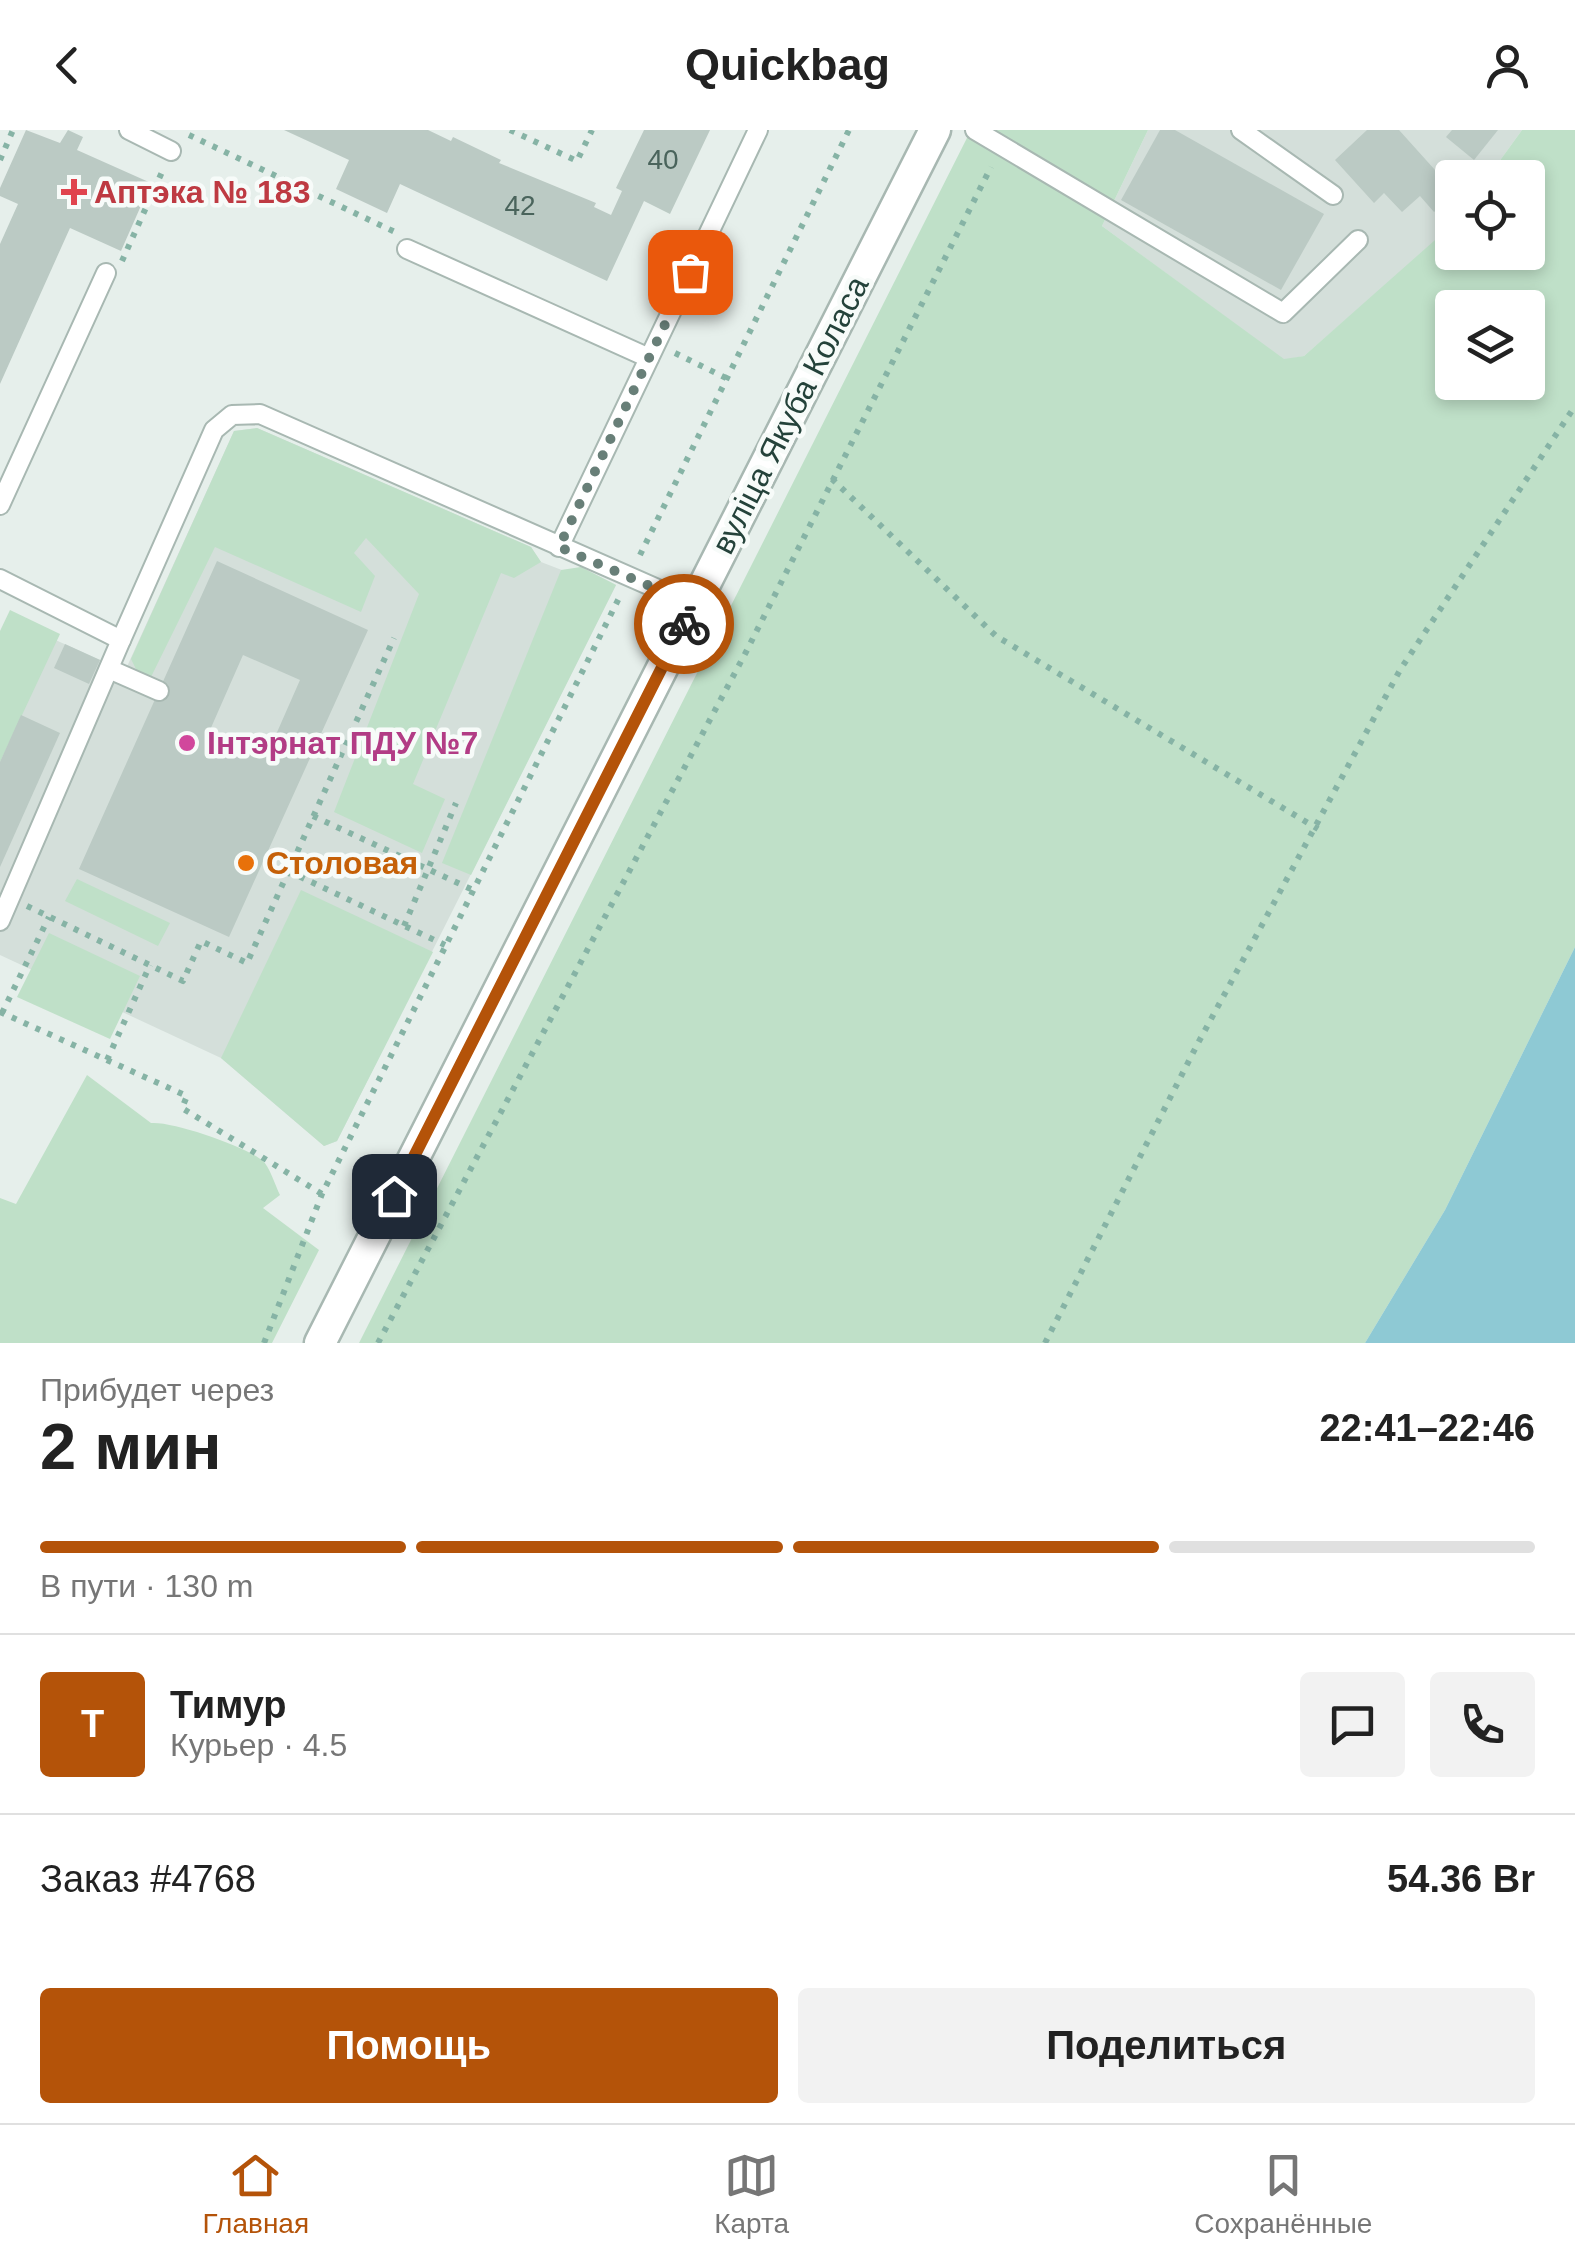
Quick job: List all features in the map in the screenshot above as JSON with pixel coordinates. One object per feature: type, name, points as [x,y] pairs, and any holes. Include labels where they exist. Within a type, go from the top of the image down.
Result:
[{"type":"street","name":"вуліца Якуба Коласа","points":[[320,1343],[935,130]]},
{"type":"lane","points":[[129,130],[172,151]]},
{"type":"lane","points":[[559,547],[758,130]]},
{"type":"lane","points":[[976,130],[1283,313],[1358,240]]},
{"type":"lane","points":[[1240,130],[1333,194]]},
{"type":"lane","points":[[407,250],[653,351]]},
{"type":"lane","points":[[0,506],[106,273]]},
{"type":"lane","points":[[0,921],[214,430],[244,412],[260,414],[694,605]]},
{"type":"lane","points":[[0,578],[122,640]]},
{"type":"lane","points":[[109,669],[159,691]]},
{"type":"path","points":[[0,160],[13,130]]},
{"type":"path","points":[[510,130],[576,161],[592,130]]},
{"type":"path","points":[[264,1343],[322,1194],[849,130]]},
{"type":"path","points":[[191,136],[381,226]]},
{"type":"path","points":[[378,1343],[746,652],[1002,146]]},
{"type":"path","points":[[131,240],[172,151]]},
{"type":"path","points":[[653,351],[728,379]]},
{"type":"path","points":[[1045,1343],[1197,1045],[1318,829],[1400,670],[1575,406]]},
{"type":"path","points":[[832,479],[996,636],[1318,829]]},
{"type":"path","points":[[10,898],[183,980],[201,941],[247,963],[394,638]]},
{"type":"path","points":[[404,926],[456,803]]},
{"type":"path","points":[[313,816],[473,890]]},
{"type":"path","points":[[288,872],[445,945]]},
{"type":"path","points":[[49,916],[1,1013],[188,1096],[182,1108],[322,1194]]},
{"type":"path","points":[[107,1060],[150,965]]},
{"type":"shaded area","points":[[1148,130],[1522,130],[1500,160],[1435,160],[1435,242],[1304,356],[1284,360],[1102,226]]},
{"type":"shaded area","points":[[257,428],[531,547],[541,562],[567,572],[581,567],[616,585],[337,1141],[324,1146],[221,1058],[0,955],[0,698],[33,630],[125,671],[234,431]]},
{"type":"green space","points":[[971,130],[1148,130],[1102,226],[1284,359],[1304,356],[1435,240],[1435,270],[1545,270],[1545,160],[1500,160],[1522,130],[1575,130],[1575,947],[1445,1210],[1365,1343],[359,1343]]},
{"type":"green space","points":[[257,428],[531,547],[541,562],[514,578],[501,573],[413,784],[445,799],[422,853],[334,812],[419,594],[366,538],[354,553],[375,576],[361,612],[215,547],[151,677],[137,671],[131,659],[234,431]]},
{"type":"green space","points":[[581,567],[616,585],[471,875],[442,863],[561,570]]},
{"type":"green space","points":[[10,610],[60,634],[0,762],[0,631]]},
{"type":"green space","points":[[77,879],[170,923],[158,946],[65,901]]},
{"type":"green space","points":[[301,890],[433,952],[337,1141],[324,1146],[221,1058]]},
{"type":"green space","points":[[49,933],[140,976],[110,1039],[17,997]]},
{"type":"green space","points":[[87,1075],[151,1123],[208,1135],[265,1163],[280,1195],[263,1208],[319,1250],[272,1343],[0,1343],[0,1198],[16,1204]]},
{"type":"water","points":[[1575,947],[1575,1343],[1365,1343],[1445,1210]]},
{"type":"building","name":"Аптэка № 183","points":[[26,130],[60,143],[68,130],[83,137],[77,150],[151,183],[121,251],[70,228],[0,384],[0,244],[18,204],[0,196],[0,188]]},
{"type":"building","points":[[284,130],[428,130],[451,141],[453,137],[501,160],[499,163],[596,203],[594,207],[611,215],[622,191],[616,188],[644,130],[710,130],[670,214],[644,201],[607,281],[400,184],[387,213],[336,189],[349,160]]},
{"type":"building","points":[[1160,130],[1175,130],[1324,214],[1281,290],[1121,200]]},
{"type":"building","points":[[1367,130],[1399,130],[1435,170],[1435,211],[1420,196],[1402,212],[1384,193],[1374,203],[1335,160]]},
{"type":"building","points":[[1452,130],[1498,130],[1474,160],[1446,137]]},
{"type":"building","name":"Інтэрнат ПДУ №7","points":[[217,561],[368,630],[229,937],[79,869]],"holes":[[[243,655],[300,680],[267,755],[210,730]]]},
{"type":"building","points":[[65,644],[100,660],[89,684],[54,668]]},
{"type":"building","points":[[21,715],[60,733],[0,867],[0,762]]},
{"type":"way so far","points":[[684,624],[694,605],[559,547],[690,272]]},
{"type":"place","name":"Аптэка № 183","points":[[74,192]]},
{"type":"place","name":"Інтэрнат ПДУ №7","points":[[187,743]]},
{"type":"place","name":"Столовая","points":[[246,863]]},
{"type":"route","points":[[394,1196],[684,624]]}]
